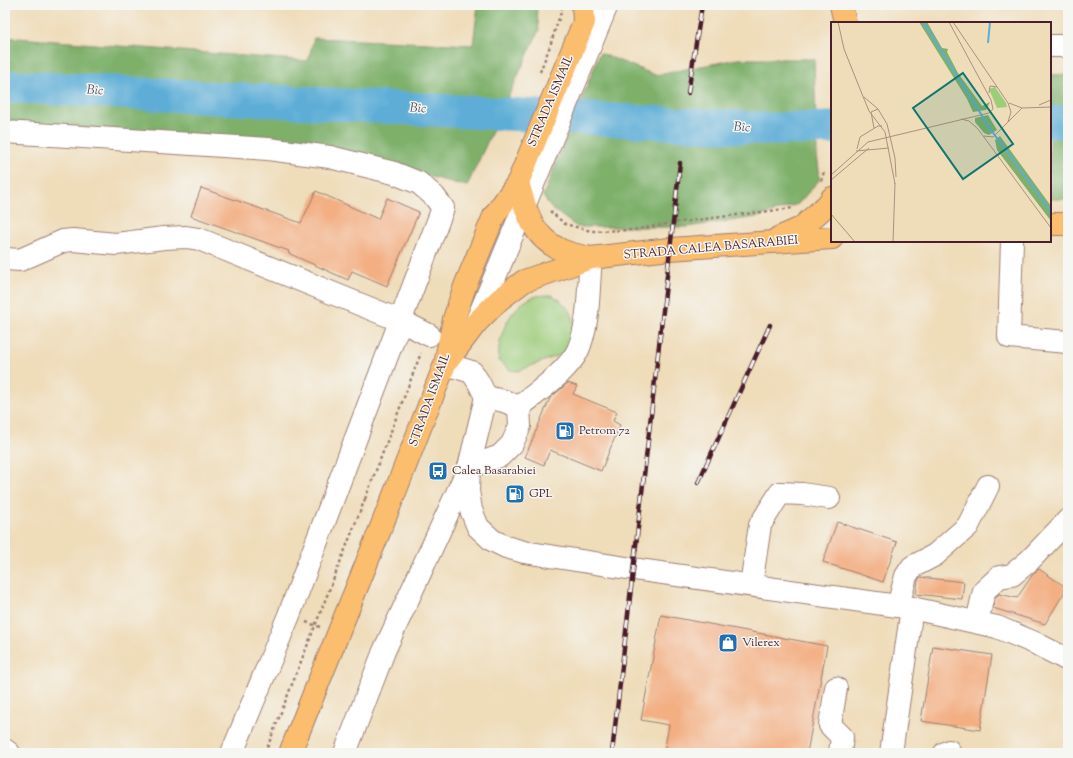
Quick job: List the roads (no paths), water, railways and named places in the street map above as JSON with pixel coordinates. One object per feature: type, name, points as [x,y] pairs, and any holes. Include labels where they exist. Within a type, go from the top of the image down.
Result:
[{"type":"main road","points":[[841,5],[845,22]]},
{"type":"main road","name":"STRADA ISMAIL","points":[[290,753],[445,364],[454,319],[465,286],[494,216],[525,191],[580,52],[586,11]]},
{"type":"main road","name":"STRADA CALEA BASARABIEI","points":[[525,191],[529,220],[536,231],[547,242],[561,250],[591,258]]},
{"type":"main road","points":[[767,243],[801,228],[828,204],[826,191]]},
{"type":"main road","points":[[1051,224],[1068,224]]},
{"type":"main road","name":"STRADA CALEA BASARABIEI","points":[[445,364],[476,323],[498,300],[524,282],[591,258],[670,249],[831,238]]},
{"type":"street","name":"STRADA ISMAIL","points":[[580,52],[607,5]]},
{"type":"street","points":[[1051,46],[1068,46]]},
{"type":"street","points":[[5,132],[268,149],[330,157],[394,173],[419,183],[434,196],[443,208],[289,615],[232,753]]},
{"type":"street","name":"STRADA ISMAIL","points":[[476,323],[525,191]]},
{"type":"street","points":[[5,259],[20,260],[63,241],[73,240],[116,244],[164,238],[186,237],[199,239],[400,321],[428,335]]},
{"type":"street","points":[[1012,242],[1009,337],[1068,342]]},
{"type":"street","points":[[518,407],[562,371],[578,351],[586,326],[591,258]]},
{"type":"street","points":[[345,753],[384,651],[469,467],[486,397],[480,383],[472,372],[445,364]]},
{"type":"street","points":[[486,397],[504,401],[518,407]]},
{"type":"street","points":[[469,467],[500,456],[512,444],[520,426],[518,407]]},
{"type":"street","points":[[469,467],[468,491],[471,510],[478,527],[492,540],[506,547],[524,552],[633,569],[905,607],[997,627],[1035,643],[1068,660]]},
{"type":"street","points":[[891,753],[905,607],[906,576],[912,567],[935,555],[968,526],[988,486]]},
{"type":"street","points":[[751,585],[760,525],[780,493],[802,494],[829,498]]},
{"type":"street","points":[[977,622],[984,592],[999,577],[1012,575],[1030,560],[1068,520]]},
{"type":"street","points":[[836,688],[830,725],[842,738],[840,753]]},
{"type":"street","points":[[5,750],[9,753]]},
{"type":"waterway","name":"Bîc","points":[[5,86],[773,129],[831,128]]},
{"type":"waterway","name":"Bîc","points":[[1051,122],[1068,122]]},
{"type":"railway","points":[[688,93],[702,5]]},
{"type":"railway","points":[[612,753],[680,163]]},
{"type":"railway","points":[[698,483],[770,325]]},
{"type":"place","name":"Petrom 72","points":[[565,431]]},
{"type":"place","name":"Calea Basarabiei","points":[[438,471]]},
{"type":"place","name":"GPL","points":[[515,494]]},
{"type":"place","name":"Vilerex","points":[[728,643]]}]
